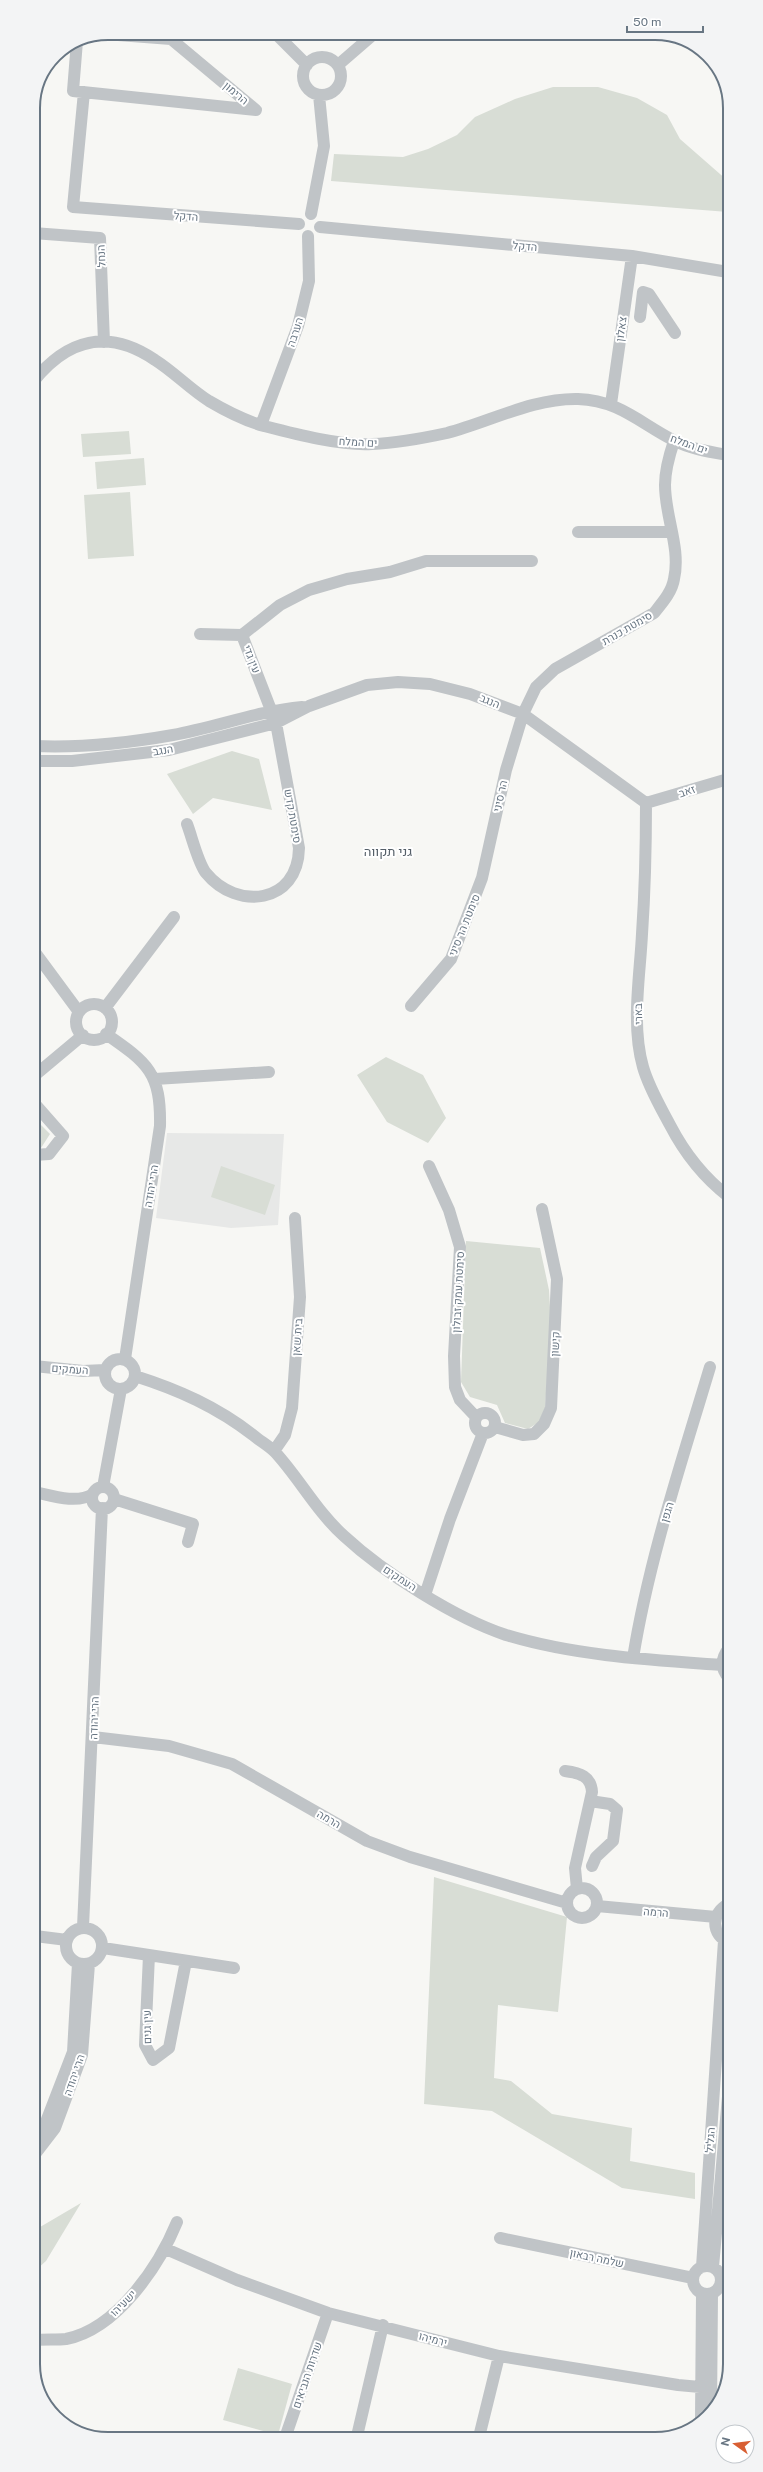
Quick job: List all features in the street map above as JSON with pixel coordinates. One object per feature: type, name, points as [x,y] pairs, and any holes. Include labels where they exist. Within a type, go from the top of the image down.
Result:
[{"type":"street","name":"הרימון","points":[[84,92],[256,110],[172,40]]},
{"type":"street","points":[[282,40],[307,65]]},
{"type":"street","points":[[338,65],[366,40]]},
{"type":"street","points":[[76,48],[73,91],[84,92]]},
{"type":"street","points":[[325,57],[338,65],[342,76],[338,86],[330,94],[318,95],[313,93],[304,83],[304,70],[315,58],[325,57]]},
{"type":"street","name":"הדקל","points":[[84,92],[72,207],[299,224]]},
{"type":"street","points":[[311,214],[324,146],[318,95]]},
{"type":"street","points":[[311,214],[318,218],[320,227],[317,233],[308,236],[302,232],[299,224],[304,216],[311,214]]},
{"type":"street","name":"הדקל","points":[[320,227],[632,256],[723,271]]},
{"type":"street","name":"הנחל","points":[[40,234],[100,238],[104,342]]},
{"type":"street","name":"הערבה","points":[[261,425],[298,326],[308,289],[308,236]]},
{"type":"street","name":"צאלון","points":[[611,404],[632,256]]},
{"type":"street","points":[[627,287],[649,294],[675,333]]},
{"type":"street","points":[[640,316],[643,292]]},
{"type":"street","name":"ים המלח","points":[[40,373],[45,367],[62,353],[83,343],[104,342],[129,346],[154,359],[209,401],[261,425],[310,438],[371,445],[446,433],[545,401],[578,399],[611,404],[674,441],[697,449],[723,454]]},
{"type":"street","name":"סימטת כנרת","points":[[523,714],[536,687],[555,669],[654,613],[666,598],[674,580],[676,561],[665,486],[667,461],[674,441]]},
{"type":"street","points":[[578,532],[672,532]]},
{"type":"street","points":[[242,635],[280,605],[309,590],[347,579],[390,572],[426,561],[532,561]]},
{"type":"street","name":"עין גדי","points":[[200,634],[242,635],[276,723]]},
{"type":"street","name":"הנגב","points":[[40,761],[72,761],[169,750],[276,723],[309,706],[367,685],[398,682],[430,684],[470,694],[523,714],[646,804]]},
{"type":"street","name":"הנגב","points":[[40,746],[70,748],[174,735],[272,710],[309,706]]},
{"type":"street","name":"הר סיני","points":[[482,878],[506,770],[523,714]]},
{"type":"street","name":"סימטת קדש","points":[[187,824],[205,872],[223,889],[236,894],[258,897],[272,894],[285,886],[294,874],[299,859],[299,848],[276,723]]},
{"type":"street","name":"זאב","points":[[646,804],[723,781]]},
{"type":"street","name":"בארי","points":[[646,804],[645,876],[638,1007],[643,1066],[654,1096],[682,1148],[708,1181],[723,1192]]},
{"type":"street","name":"סימטת הר סיני","points":[[411,1006],[451,959],[482,878]]},
{"type":"street","points":[[105,1008],[174,917]]},
{"type":"street","points":[[40,959],[79,1012]]},
{"type":"street","points":[[88,1005],[100,1005],[105,1008],[111,1018],[112,1024],[106,1034],[97,1039],[83,1035],[76,1024],[79,1012],[88,1005]]},
{"type":"street","name":"הרי יהודה","points":[[106,1034],[143,1061],[155,1079],[160,1102],[160,1126],[125,1360]]},
{"type":"street","points":[[40,1071],[83,1035]]},
{"type":"street","points":[[155,1079],[269,1072]]},
{"type":"street","points":[[40,1110],[63,1136],[49,1154],[40,1155]]},
{"type":"street","name":"סימטת עמק זבולון","points":[[429,1166],[449,1210],[460,1247],[454,1356],[455,1387],[460,1400],[476,1417]]},
{"type":"street","name":"קישון","points":[[495,1426],[524,1435],[534,1434],[544,1424],[551,1408],[557,1279],[542,1209]]},
{"type":"street","name":"בית שאן","points":[[274,1451],[285,1435],[292,1408],[300,1297],[295,1218]]},
{"type":"street","points":[[125,1360],[134,1367],[135,1376],[130,1386],[121,1389],[108,1384],[106,1370],[111,1362],[125,1360]]},
{"type":"street","name":"העמקים","points":[[40,1367],[83,1371],[106,1370]]},
{"type":"street","name":"הגפן","points":[[634,1658],[642,1605],[653,1558],[710,1368]]},
{"type":"street","name":"העמקים","points":[[135,1376],[173,1388],[202,1401],[235,1421],[274,1451],[343,1535],[382,1567],[425,1595],[479,1624],[505,1634],[536,1643],[634,1658],[722,1665]]},
{"type":"street","points":[[114,1499],[108,1507],[102,1508],[93,1502],[98,1490],[121,1389]]},
{"type":"street","points":[[482,1413],[491,1414],[495,1420],[495,1426],[490,1432],[483,1433],[475,1426],[476,1417],[482,1413]]},
{"type":"street","points":[[425,1595],[450,1519],[483,1433]]},
{"type":"street","points":[[40,1493],[76,1499],[87,1498],[98,1490],[110,1489],[114,1499]]},
{"type":"street","points":[[114,1499],[193,1524],[188,1542]]},
{"type":"street","name":"הרי יהודה","points":[[83,1927],[93,1737],[102,1508]]},
{"type":"street","points":[[722,1665],[723,1657]]},
{"type":"street","name":"הרמה","points":[[93,1737],[168,1746],[232,1764],[367,1841],[410,1856],[567,1903]]},
{"type":"street","points":[[565,1771],[588,1778],[592,1784],[590,1801],[575,1868],[577,1889]]},
{"type":"street","points":[[590,1801],[610,1804],[617,1810],[613,1841],[596,1857],[592,1866]]},
{"type":"street","points":[[582,1888],[593,1892],[596,1897],[597,1906],[591,1916],[581,1919],[571,1914],[567,1903],[569,1896],[577,1889],[582,1888]]},
{"type":"street","name":"הרמה","points":[[597,1906],[716,1917]]},
{"type":"street","points":[[723,1907],[716,1917],[715,1928],[723,1937]]},
{"type":"street","points":[[83,1927],[98,1933],[103,1948],[100,1956],[84,1964],[67,1953],[67,1940],[74,1931],[83,1927]]},
{"type":"street","points":[[40,1937],[67,1940]]},
{"type":"street","points":[[103,1948],[234,1968]]},
{"type":"street","name":"עין גנים","points":[[149,1955],[145,2044],[153,2060],[169,2048],[186,1961]]},
{"type":"street","name":"הרי יהודה","points":[[40,2130],[46,2122],[73,2052],[84,1964]]},
{"type":"street","name":"הרי יהודה","points":[[40,2148],[55,2128],[82,2055],[84,1964]]},
{"type":"street","name":"הגליל","points":[[707,2267],[723,2007]]},
{"type":"street","name":"הגליל","points":[[707,2267],[723,2133]]},
{"type":"street","name":"ישעיהו","points":[[40,2340],[67,2339],[89,2330],[106,2320],[136,2290],[166,2248],[177,2222]]},
{"type":"street","name":"שלמה רבאון","points":[[500,2238],[693,2278]]},
{"type":"street","name":"ירמיהו","points":[[166,2248],[237,2280],[328,2313],[383,2325],[499,2356],[580,2370],[707,2388]]},
{"type":"street","points":[[707,2294],[695,2287],[693,2278],[707,2267],[719,2271],[723,2276]]},
{"type":"street","points":[[707,2294],[718,2290],[723,2283]]},
{"type":"street","points":[[707,2294],[707,2388],[710,2404]]},
{"type":"street","name":"שדרות הנביאים","points":[[287,2432],[328,2313]]},
{"type":"street","points":[[358,2432],[383,2325]]},
{"type":"street","points":[[481,2432],[499,2356]]},
{"type":"street","points":[[702,2412],[707,2388]]},
{"type":"shaded area","points":[[553,87],[598,87],[637,98],[667,115],[680,139],[723,177],[723,212],[331,181],[334,154],[403,157],[428,149],[457,135],[475,117],[515,99]]},
{"type":"shaded area","points":[[129,431],[131,454],[83,457],[81,434]]},
{"type":"shaded area","points":[[144,458],[146,485],[97,489],[95,462]]},
{"type":"shaded area","points":[[130,492],[134,556],[88,559],[84,495]]},
{"type":"shaded area","points":[[232,751],[259,759],[272,810],[213,798],[193,814],[167,774]]},
{"type":"shaded area","points":[[386,1057],[423,1075],[446,1118],[428,1143],[387,1122],[357,1075]]},
{"type":"shaded area","points":[[40,1124],[50,1134],[40,1148]]},
{"type":"shaded area","points":[[167,1133],[284,1134],[278,1225],[231,1228],[156,1218]]},
{"type":"shaded area","points":[[221,1166],[275,1185],[265,1215],[211,1197]]},
{"type":"shaded area","points":[[466,1241],[540,1248],[549,1290],[551,1325],[545,1408],[539,1422],[528,1429],[505,1423],[497,1405],[470,1397],[461,1382]]},
{"type":"shaded area","points":[[434,1877],[567,1917],[558,2012],[498,2005],[494,2078],[511,2081],[552,2114],[632,2128],[630,2161],[695,2173],[695,2199],[622,2188],[492,2111],[424,2104]]},
{"type":"shaded area","points":[[81,2203],[46,2261],[40,2266],[40,2227]]},
{"type":"shaded area","points":[[238,2368],[292,2384],[279,2432],[267,2432],[223,2420]]},
{"type":"district","name":"גני תקווה","points":[[388,851]]}]
